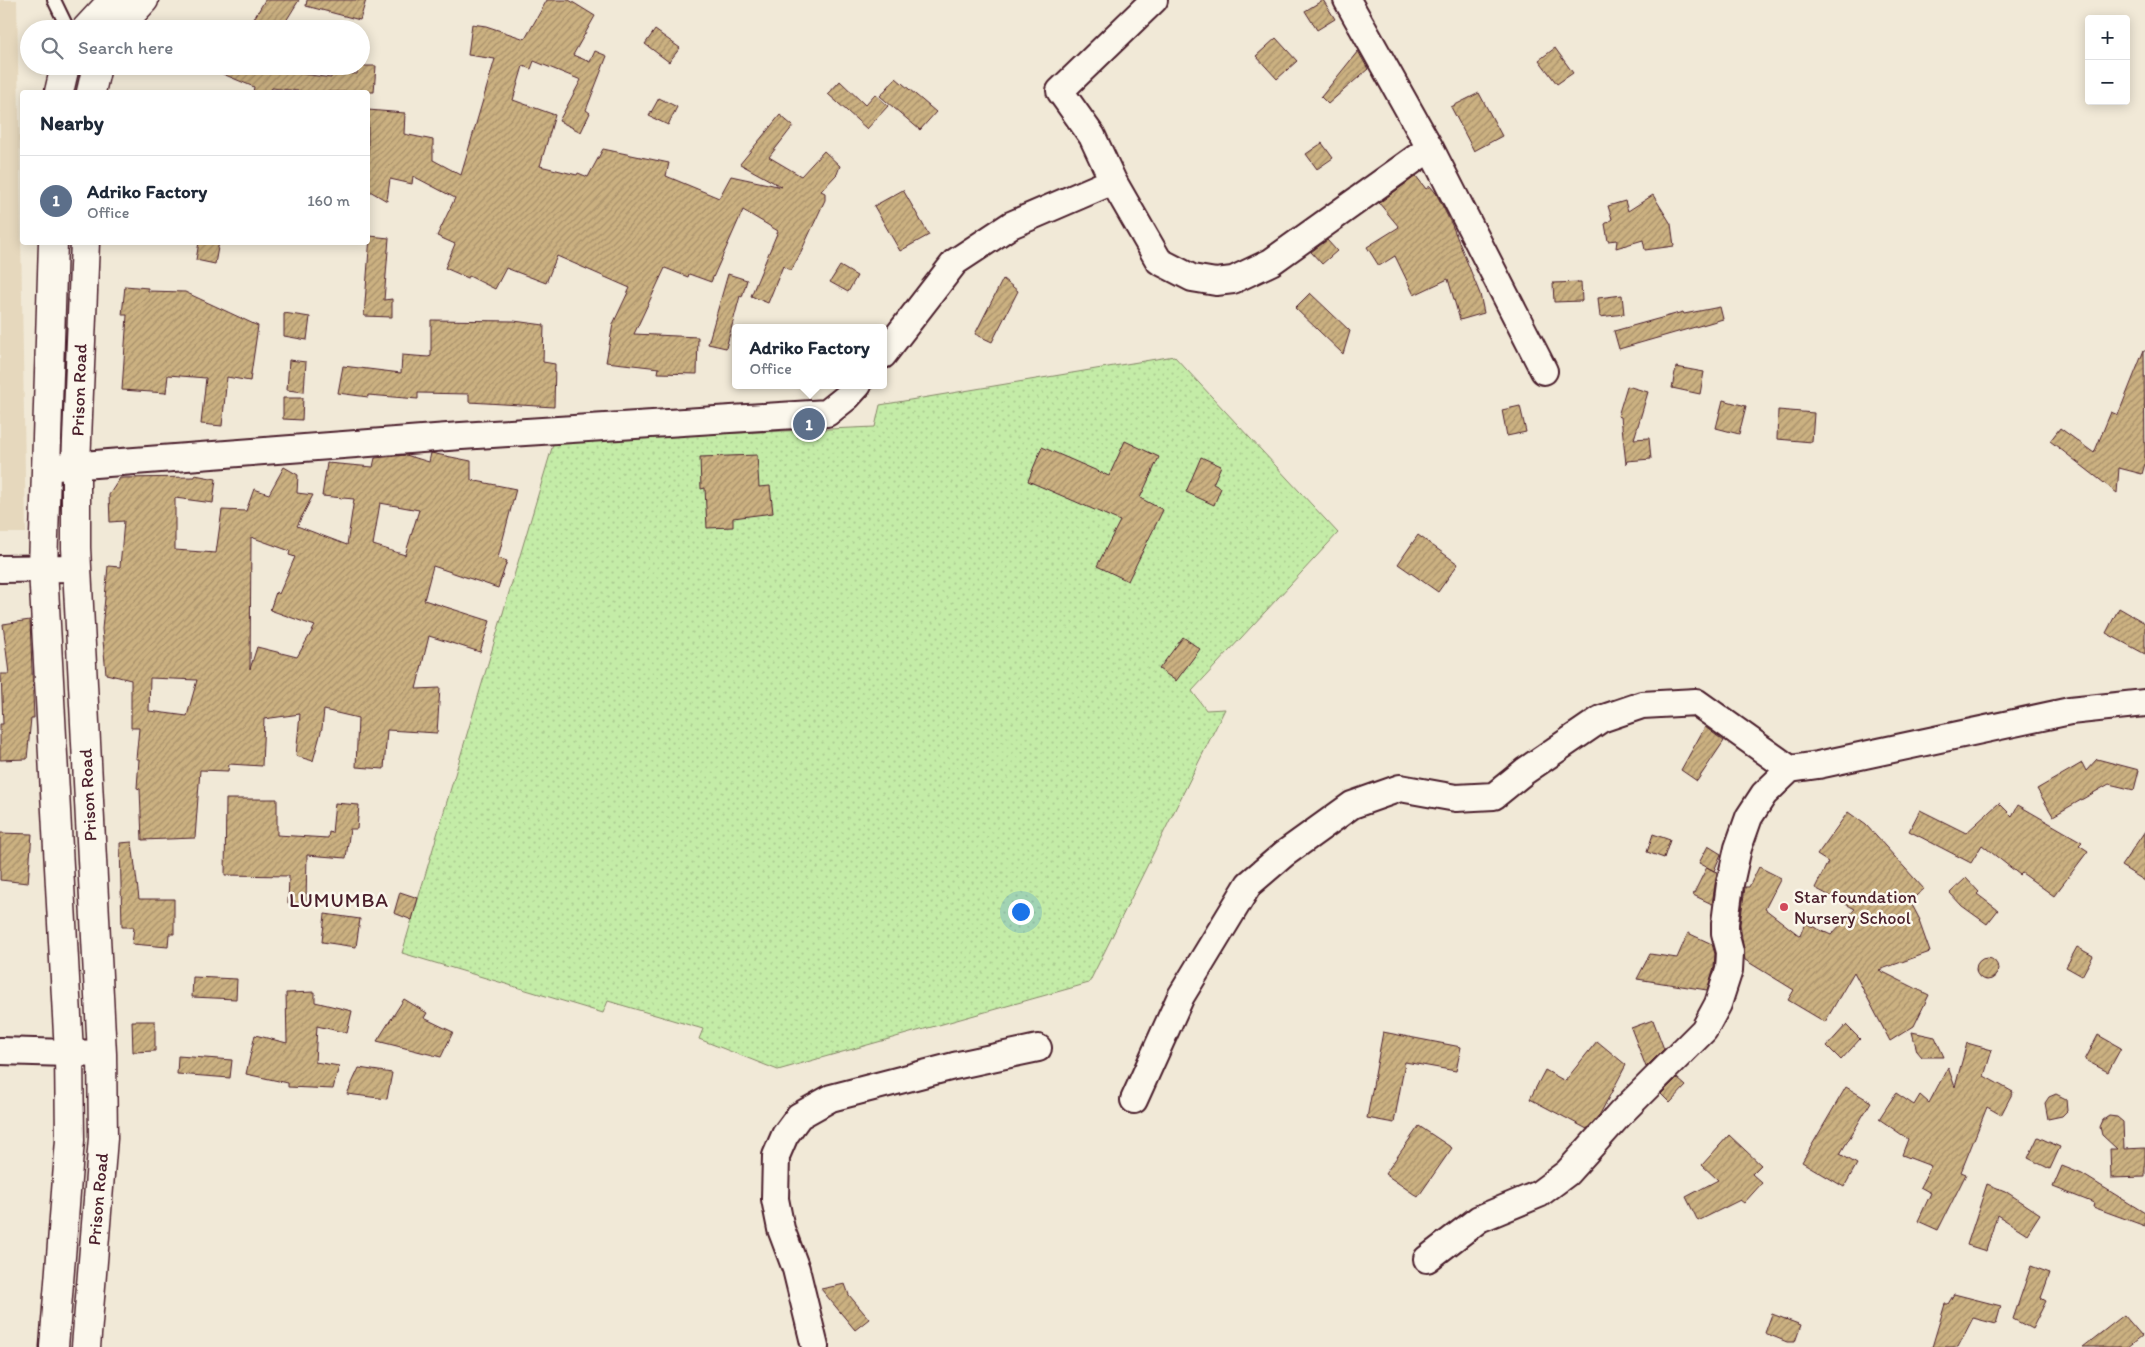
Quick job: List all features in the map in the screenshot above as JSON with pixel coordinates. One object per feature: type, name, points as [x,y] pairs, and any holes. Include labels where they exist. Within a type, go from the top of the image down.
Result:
[{"type":"street","points":[[94,20],[113,0]]},
{"type":"street","points":[[125,20],[144,0]]},
{"type":"street","points":[[1154,0],[1060,91],[1092,136],[1113,181],[1159,261],[1192,278],[1216,282],[1233,280],[1271,262],[1430,148]]},
{"type":"street","points":[[1347,0],[1430,148],[1544,371]]},
{"type":"street","points":[[60,90],[64,75]]},
{"type":"street","points":[[92,90],[96,75]]},
{"type":"street","points":[[887,350],[955,262],[1010,225],[1113,181]]},
{"type":"street","name":"Prison Road","points":[[53,245],[43,569],[69,1053],[70,1140],[54,1347]]},
{"type":"street","name":"Prison Road","points":[[85,245],[76,465],[76,568],[102,1054],[103,1138],[86,1347]]},
{"type":"street","points":[[45,468],[461,436],[827,413],[848,397],[855,389]]},
{"type":"street","points":[[0,569],[76,568]]},
{"type":"street","points":[[1134,1100],[1181,996],[1249,884],[1284,854],[1352,804],[1400,788],[1456,798],[1494,796],[1525,771],[1601,719],[1642,704],[1696,702],[1790,769]]},
{"type":"street","points":[[1427,1259],[1479,1220],[1538,1194],[1567,1173],[1621,1113],[1704,1030],[1718,1004],[1730,962],[1725,923],[1730,884],[1738,848],[1749,817],[1764,794],[1790,769],[1818,765],[2070,712],[2145,703]]},
{"type":"street","points":[[815,1347],[796,1269],[781,1229],[775,1199],[776,1156],[785,1134],[799,1116],[831,1098],[954,1066],[1038,1048]]},
{"type":"street","points":[[0,1051],[102,1054]]},
{"type":"lane","points":[[54,0],[64,20]]},
{"type":"shaded area","points":[[0,0],[17,0],[26,533],[0,533]]},
{"type":"green space","points":[[1174,356],[1338,533],[1192,691],[1206,710],[1225,709],[1089,983],[778,1070],[699,1039],[703,1029],[608,1001],[603,1013],[402,953],[554,441],[875,427],[880,405]]},
{"type":"building","points":[[265,0],[299,0],[287,20],[253,20]]},
{"type":"building","points":[[307,0],[366,0],[360,20],[306,6]]},
{"type":"building","points":[[547,0],[569,0],[595,16],[573,55],[590,62],[595,51],[607,56],[586,110],[590,113],[581,132],[559,121],[581,80],[534,61],[531,69],[523,66],[513,100],[555,115],[540,166],[577,175],[578,173],[588,177],[603,149],[669,163],[666,176],[719,198],[731,176],[782,187],[740,164],[780,115],[793,126],[769,157],[801,176],[824,151],[840,166],[837,174],[821,191],[825,193],[825,200],[798,258],[791,271],[783,266],[768,303],[751,296],[778,231],[743,210],[711,282],[689,274],[688,277],[665,268],[634,334],[698,337],[697,374],[658,373],[659,368],[606,362],[613,324],[630,288],[557,256],[546,283],[506,268],[495,289],[469,276],[468,278],[445,268],[455,244],[437,236],[455,198],[413,176],[412,184],[390,179],[387,201],[370,191],[370,110],[405,113],[404,134],[433,140],[433,160],[461,175],[495,59],[468,55],[472,24],[486,26],[525,39]]},
{"type":"building","points":[[1323,0],[1335,19],[1317,30],[1305,11]]},
{"type":"building","points":[[655,30],[680,48],[669,62],[645,44]]},
{"type":"building","points":[[1276,38],[1297,61],[1277,79],[1256,56]]},
{"type":"building","points":[[1555,48],[1573,73],[1557,84],[1539,60]]},
{"type":"building","points":[[1358,51],[1368,69],[1328,104],[1321,97]]},
{"type":"building","points":[[370,66],[376,66],[374,92],[370,92],[370,90],[290,90],[272,88],[272,90],[253,90],[254,87],[225,75],[310,75],[331,78],[331,75],[370,75]]},
{"type":"building","points":[[896,78],[936,112],[920,130],[880,96]]},
{"type":"building","points":[[840,81],[865,105],[875,94],[888,106],[867,129],[828,94]]},
{"type":"building","points":[[1479,93],[1502,136],[1474,151],[1451,107]]},
{"type":"building","points":[[659,98],[677,107],[668,125],[649,116]]},
{"type":"building","points":[[1322,143],[1333,158],[1317,169],[1306,154]]},
{"type":"building","points":[[1416,176],[1426,189],[1430,186],[1436,193],[1452,225],[1480,294],[1484,313],[1460,320],[1448,279],[1414,295],[1395,256],[1379,266],[1367,247],[1399,227],[1379,203]]},
{"type":"building","points":[[903,190],[929,235],[900,251],[874,206]]},
{"type":"building","points":[[1653,195],[1671,224],[1674,246],[1645,250],[1643,240],[1616,248],[1617,240],[1608,241],[1605,224],[1612,219],[1608,206],[1625,201],[1628,211]]},
{"type":"building","points":[[370,236],[389,238],[384,300],[392,299],[392,317],[364,316]]},
{"type":"building","points":[[1327,240],[1337,251],[1322,264],[1311,252]]},
{"type":"building","points":[[198,245],[218,245],[215,264],[196,260]]},
{"type":"building","points":[[840,266],[857,276],[848,292],[830,282]]},
{"type":"building","points":[[728,274],[747,280],[742,297],[740,296],[726,348],[708,344]]},
{"type":"building","points":[[1003,279],[1018,291],[992,342],[975,334]]},
{"type":"building","points":[[1581,282],[1582,301],[1554,302],[1553,283]]},
{"type":"building","points":[[125,286],[148,288],[148,291],[185,292],[258,326],[250,381],[227,377],[222,426],[201,424],[206,378],[168,375],[166,393],[122,390],[127,315],[122,315]]},
{"type":"building","points":[[1310,293],[1350,331],[1343,354],[1295,308]]},
{"type":"building","points":[[1622,295],[1624,314],[1600,317],[1598,298]]},
{"type":"building","points":[[1720,307],[1723,319],[1619,349],[1614,331],[1683,312],[1684,314]]},
{"type":"building","points":[[284,313],[310,317],[307,340],[284,336]]},
{"type":"building","points":[[431,320],[514,321],[544,325],[543,362],[555,364],[554,407],[469,402],[469,394],[418,393],[418,399],[368,395],[368,397],[338,393],[343,366],[401,373],[402,355],[431,356]]},
{"type":"building","points":[[2144,350],[2145,464],[2142,474],[2119,468],[2117,493],[2050,441],[2060,428],[2094,453],[2111,412],[2118,415]]},
{"type":"building","points":[[289,360],[306,362],[304,392],[287,390]]},
{"type":"building","points":[[1676,367],[1704,372],[1700,394],[1672,388]]},
{"type":"building","points":[[1627,386],[1648,392],[1634,439],[1649,438],[1651,459],[1627,461],[1626,464],[1621,417],[1618,416]]},
{"type":"building","points":[[283,398],[303,398],[302,420],[283,419]]},
{"type":"building","points":[[1723,400],[1746,406],[1739,434],[1716,428]]},
{"type":"building","points":[[1520,406],[1526,432],[1507,436],[1502,410]]},
{"type":"building","points":[[1778,410],[1814,413],[1812,442],[1777,439]]},
{"type":"building","points":[[1125,441],[1159,457],[1140,498],[1163,510],[1128,581],[1097,566],[1120,521],[1028,481],[1042,447],[1109,476]]},
{"type":"building","points":[[431,453],[471,461],[471,480],[516,489],[498,558],[507,561],[498,588],[433,566],[424,600],[490,621],[480,652],[429,636],[416,689],[440,688],[437,733],[387,730],[384,769],[356,767],[358,718],[324,710],[322,728],[313,761],[296,756],[300,714],[264,719],[262,766],[229,764],[228,771],[200,770],[195,838],[142,840],[140,789],[137,788],[139,759],[136,759],[139,728],[131,728],[131,680],[106,674],[102,629],[108,566],[120,567],[124,521],[110,522],[109,495],[120,478],[195,477],[195,475],[216,479],[213,503],[175,498],[175,550],[216,553],[222,510],[246,511],[254,489],[269,494],[284,467],[298,475],[297,493],[313,495],[297,526],[347,545],[354,499],[322,496],[327,463],[373,467],[375,458],[406,455],[429,462]],"holes":[[[380,503],[419,510],[405,555],[373,545]],[[251,537],[290,551],[289,555],[295,557],[279,594],[276,592],[270,610],[315,626],[297,657],[257,647],[250,669]],[[150,678],[197,680],[187,716],[149,711]]]},
{"type":"building","points":[[757,455],[759,487],[770,486],[773,513],[733,518],[733,527],[707,528],[705,488],[701,489],[700,457]]},
{"type":"building","points":[[1201,457],[1221,466],[1213,484],[1221,488],[1214,505],[1186,492]]},
{"type":"building","points":[[1418,535],[1458,564],[1438,592],[1398,564]]},
{"type":"building","points":[[2119,608],[2145,623],[2145,654],[2106,633]]},
{"type":"building","points":[[30,620],[34,718],[31,718],[27,759],[0,760],[0,724],[3,724],[1,674],[9,674],[3,624]]},
{"type":"building","points":[[1183,637],[1200,649],[1176,681],[1159,669]]},
{"type":"building","points":[[1705,727],[1724,741],[1697,781],[1681,770]]},
{"type":"building","points":[[2097,759],[2139,770],[2134,790],[2109,784],[2053,816],[2037,789],[2082,763],[2086,771]]},
{"type":"building","points":[[226,799],[277,799],[277,835],[328,838],[329,832],[332,833],[335,803],[359,805],[357,829],[350,829],[346,858],[307,855],[306,903],[288,903],[289,876],[225,875]]},
{"type":"building","points":[[1999,803],[2012,816],[2018,805],[2082,842],[2079,845],[2088,851],[2054,896],[2022,873],[2020,875],[1982,845],[1971,863],[1909,831],[1920,810],[1966,833]]},
{"type":"building","points":[[1848,812],[1866,825],[1924,889],[1910,901],[1920,920],[1930,952],[1879,970],[1929,995],[1914,1026],[1890,1041],[1854,972],[1825,1022],[1788,1000],[1794,990],[1745,960],[1740,924],[1745,887],[1749,887],[1759,867],[1781,878],[1765,909],[1800,936],[1805,923],[1831,935],[1855,909],[1815,888],[1828,862],[1817,855]]},
{"type":"building","points":[[2145,831],[2145,881],[2121,866]]},
{"type":"building","points":[[0,833],[32,834],[28,883],[0,880]]},
{"type":"building","points":[[1653,834],[1670,840],[1664,858],[1647,852]]},
{"type":"building","points":[[132,842],[139,899],[174,899],[174,934],[169,934],[168,947],[132,944],[134,927],[122,927],[120,843]]},
{"type":"building","points":[[1708,846],[1721,854],[1714,871],[1717,872],[1712,904],[1693,895],[1707,867],[1699,863]]},
{"type":"building","points":[[1966,878],[1979,892],[1977,894],[1998,910],[1987,924],[1962,906],[1950,893]]},
{"type":"building","points":[[400,892],[418,898],[412,920],[394,913]]},
{"type":"building","points":[[325,914],[360,919],[356,947],[322,942]]},
{"type":"building","points":[[1688,933],[1712,944],[1715,954],[1714,967],[1707,990],[1637,979],[1650,954],[1677,958]]},
{"type":"building","points":[[2077,947],[2093,956],[2082,976],[2066,967]]},
{"type":"building","points":[[1987,958],[1995,961],[1998,969],[1995,977],[1987,980],[1979,977],[1976,969],[1979,961]]},
{"type":"building","points":[[193,977],[237,979],[236,999],[192,997]]},
{"type":"building","points":[[315,992],[315,1002],[352,1011],[347,1033],[317,1026],[315,1062],[339,1066],[333,1089],[288,1087],[288,1083],[246,1074],[255,1035],[287,1043],[286,993]]},
{"type":"building","points":[[404,999],[427,1013],[424,1018],[453,1032],[441,1057],[377,1041]]},
{"type":"building","points":[[1653,1020],[1664,1049],[1646,1067],[1631,1028]]},
{"type":"building","points":[[132,1021],[155,1021],[155,1051],[133,1052]]},
{"type":"building","points":[[1846,1025],[1860,1039],[1841,1060],[1827,1046]]},
{"type":"building","points":[[1383,1032],[1461,1047],[1456,1071],[1405,1062],[1394,1123],[1367,1118]]},
{"type":"building","points":[[1912,1032],[1935,1037],[1944,1057],[1922,1057],[1917,1051]]},
{"type":"building","points":[[2098,1035],[2121,1048],[2108,1072],[2085,1060]]},
{"type":"building","points":[[1597,1041],[1626,1065],[1600,1114],[1587,1129],[1530,1099],[1545,1070],[1565,1081]]},
{"type":"building","points":[[1967,1043],[1992,1050],[1984,1076],[2013,1092],[2001,1115],[1987,1107],[1961,1172],[1966,1174],[1938,1230],[1918,1221],[1931,1193],[1920,1187],[1931,1166],[1902,1155],[1908,1139],[1879,1119],[1896,1093],[1914,1105],[1920,1095],[1929,1103],[1948,1067],[1955,1087]]},
{"type":"building","points":[[178,1056],[232,1060],[230,1078],[177,1074]]},
{"type":"building","points":[[359,1068],[392,1073],[387,1099],[347,1094]]},
{"type":"building","points":[[1677,1078],[1686,1086],[1670,1103],[1661,1094]]},
{"type":"building","points":[[1846,1087],[1871,1102],[1840,1154],[1857,1164],[1844,1187],[1802,1162]]},
{"type":"building","points":[[2056,1094],[2066,1099],[2067,1111],[2062,1116],[2048,1119],[2045,1103],[2049,1097]]},
{"type":"building","points":[[2109,1116],[2117,1117],[2123,1122],[2124,1149],[2145,1148],[2145,1177],[2111,1178],[2110,1149],[2117,1149],[2102,1135],[2100,1127],[2103,1120]]},
{"type":"building","points":[[1419,1126],[1452,1148],[1418,1197],[1385,1174]]},
{"type":"building","points":[[1729,1135],[1761,1165],[1752,1174],[1762,1183],[1744,1203],[1740,1200],[1698,1221],[1686,1197],[1718,1180],[1702,1165]]},
{"type":"building","points":[[2038,1137],[2060,1147],[2050,1169],[2028,1158]]},
{"type":"building","points":[[2062,1166],[2082,1174],[2145,1213],[2145,1226],[2093,1207],[2094,1203],[2053,1187]]},
{"type":"building","points":[[1987,1184],[2005,1191],[2040,1214],[2027,1234],[1997,1215],[1986,1251],[1967,1245]]},
{"type":"building","points":[[2031,1266],[2050,1273],[2041,1298],[2046,1301],[2032,1329],[2013,1319]]},
{"type":"building","points":[[845,1284],[849,1295],[869,1319],[855,1330],[821,1289]]},
{"type":"building","points":[[1954,1294],[2001,1306],[1996,1324],[1973,1318],[1958,1347],[1932,1347],[1945,1304],[1948,1304]]},
{"type":"building","points":[[1772,1314],[1801,1325],[1795,1342],[1787,1342],[1765,1333]]},
{"type":"building","points":[[2124,1315],[2142,1336],[2128,1347],[2083,1347]]},
{"type":"place","name":"Adriko Factory","points":[[809,424]]},
{"type":"place","name":"Star foundation Nursery School","points":[[1784,907]]},
{"type":"district","name":"LUMUMBA","points":[[339,900]]}]
